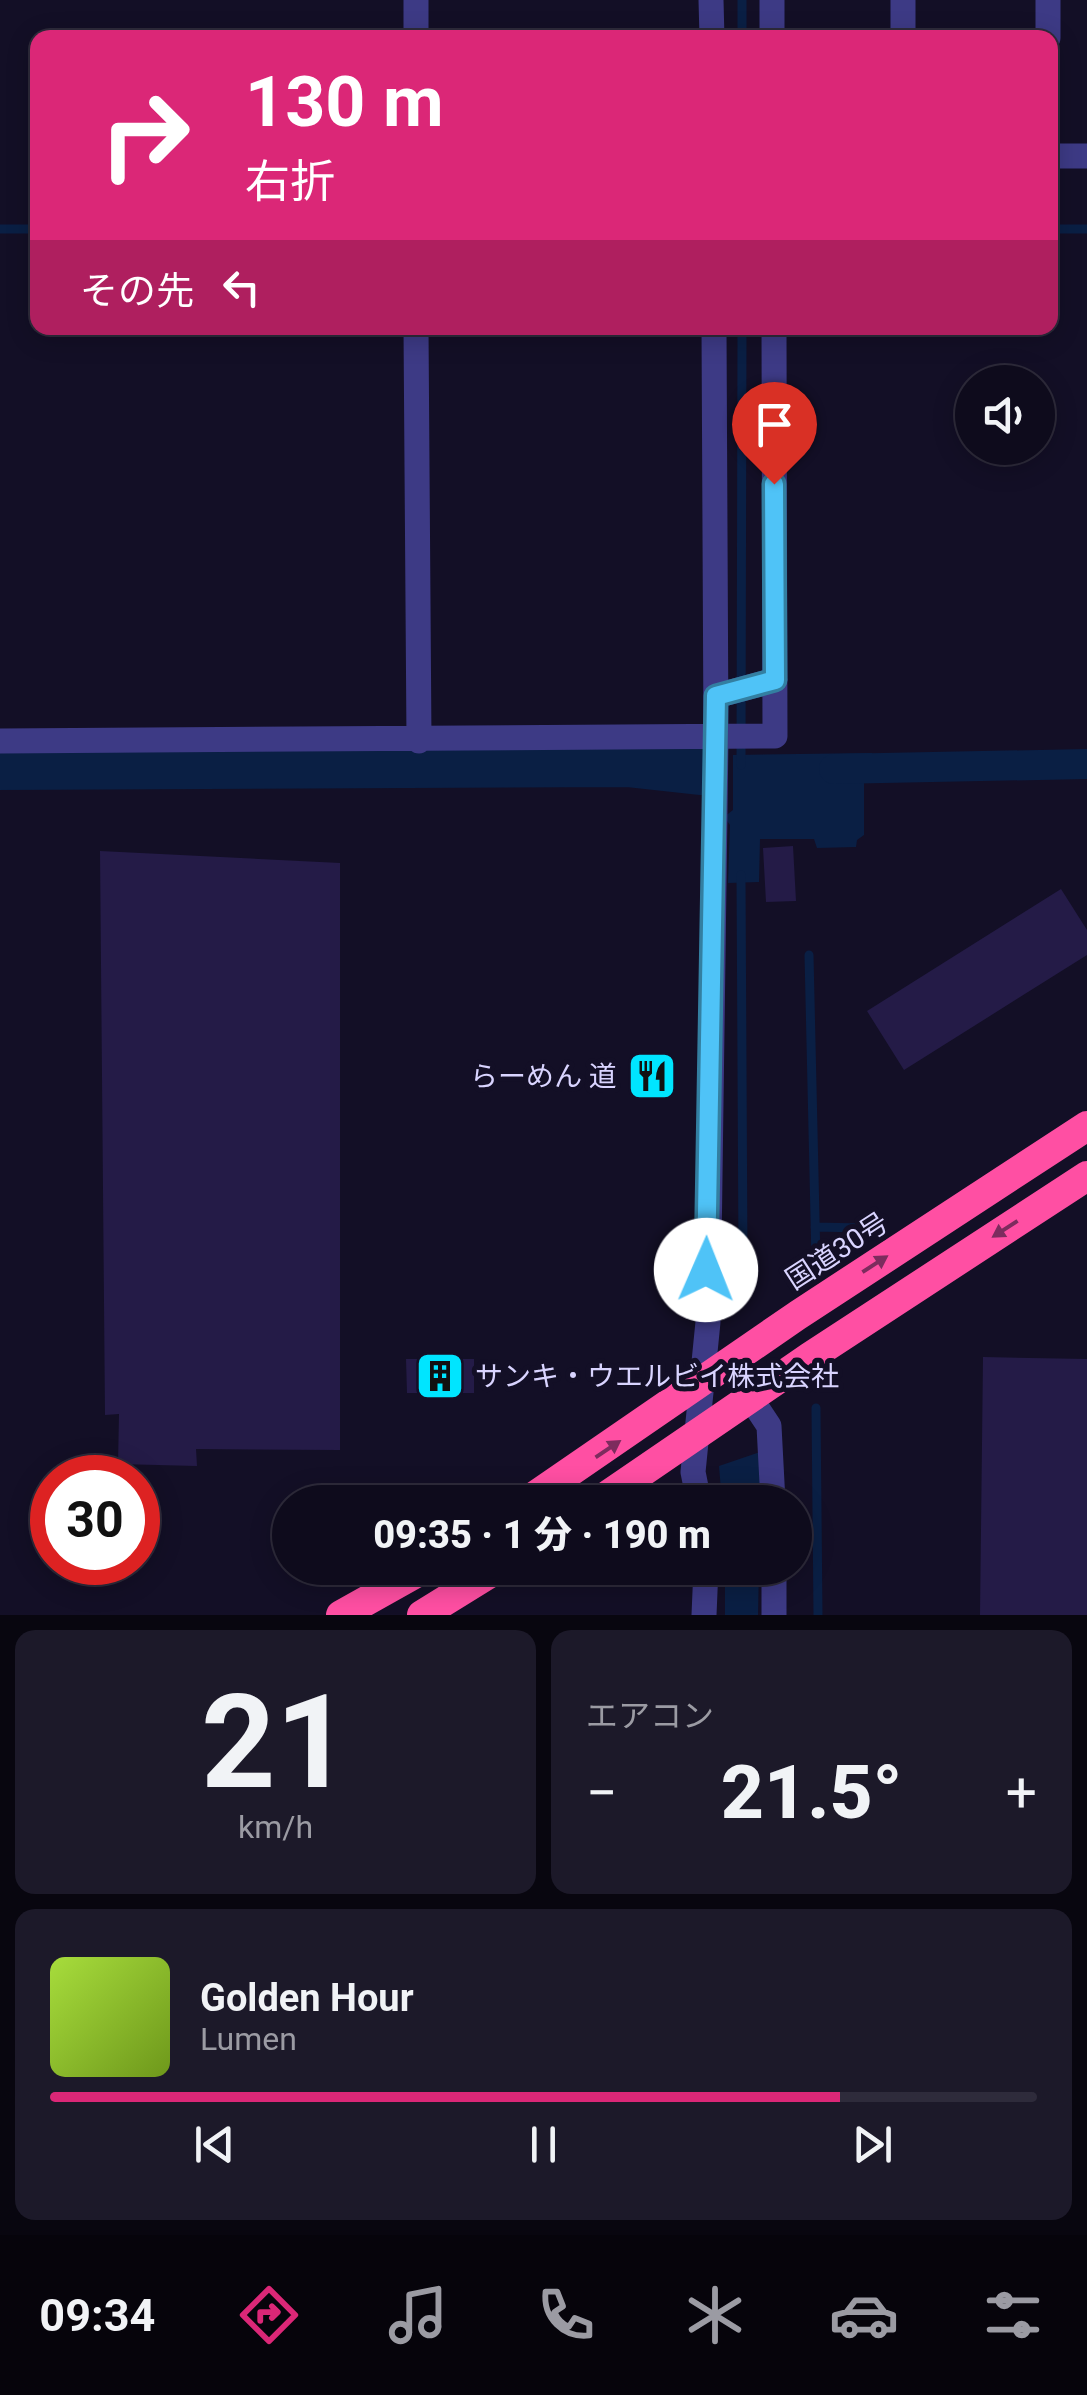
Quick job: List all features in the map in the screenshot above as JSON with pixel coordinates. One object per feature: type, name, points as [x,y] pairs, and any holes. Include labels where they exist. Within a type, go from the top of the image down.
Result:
[{"type":"highway","name":"国道30号","points":[[551,1485],[1087,1126]]},
{"type":"highway","points":[[623,1485],[1087,1176]]},
{"type":"highway","points":[[341,1615],[395,1585]]},
{"type":"highway","points":[[422,1615],[471,1585]]},
{"type":"street","points":[[416,0],[416,30]]},
{"type":"street","points":[[712,0],[712,30]]},
{"type":"street","points":[[772,0],[772,30]]},
{"type":"street","points":[[903,0],[903,30]]},
{"type":"street","points":[[1048,0],[1048,30]]},
{"type":"street","points":[[1058,156],[1087,156]]},
{"type":"street","points":[[416,335],[419,741]]},
{"type":"street","points":[[696,1485],[693,1472],[708,1322],[722,694],[714,335]]},
{"type":"street","points":[[0,741],[775,736],[770,682],[774,335]]},
{"type":"street","points":[[722,694],[770,682]]},
{"type":"street","points":[[728,1364],[772,1438],[773,1485]]},
{"type":"street","points":[[704,1615],[705,1585]]},
{"type":"street","points":[[774,1585],[774,1615]]},
{"type":"water","points":[[872,753],[875,771],[864,772],[864,835],[857,840],[856,847],[817,848],[814,839],[760,839],[759,882],[728,883],[730,825],[724,817],[733,810],[733,755]]},
{"type":"water","points":[[760,1452],[760,1485],[721,1485],[719,1466]]},
{"type":"water","points":[[725,1585],[759,1585],[758,1615],[725,1615]]},
{"type":"building","points":[[793,846],[796,901],[766,902],[763,848]]},
{"type":"building","points":[[100,851],[340,863],[340,1450],[196,1449],[197,1466],[160,1465],[160,1455],[118,1455],[119,1414],[105,1415]]},
{"type":"building","points":[[1061,889],[1087,930],[1087,955],[904,1070],[867,1011]]},
{"type":"building","points":[[983,1357],[1087,1359],[1087,1615],[980,1615]]},
{"type":"building","name":"サンキ・ウエルビイ株式会社","points":[[406,1359],[474,1359],[474,1393],[407,1393]]},
{"type":"waterway","points":[[742,0],[742,30]]},
{"type":"waterway","points":[[0,229],[30,229]]},
{"type":"waterway","points":[[1058,229],[1087,229]]},
{"type":"waterway","points":[[741,765],[742,335]]},
{"type":"waterway","points":[[0,764],[627,761],[700,769]]},
{"type":"waterway","points":[[834,769],[1087,764]]},
{"type":"waterway","points":[[660,765],[693,788]]},
{"type":"waterway","points":[[741,875],[743,1261]]},
{"type":"waterway","points":[[809,955],[816,1261]]},
{"type":"waterway","points":[[815,1227],[862,1228]]},
{"type":"waterway","points":[[816,1408],[818,1615]]},
{"type":"place","name":"らーめん 道","points":[[652,1076]]},
{"type":"place","name":"サンキ・ウエルビイ株式会社","points":[[440,1376]]},
{"type":"route","points":[[706,1270],[716,696],[775,680],[774,484]]}]
